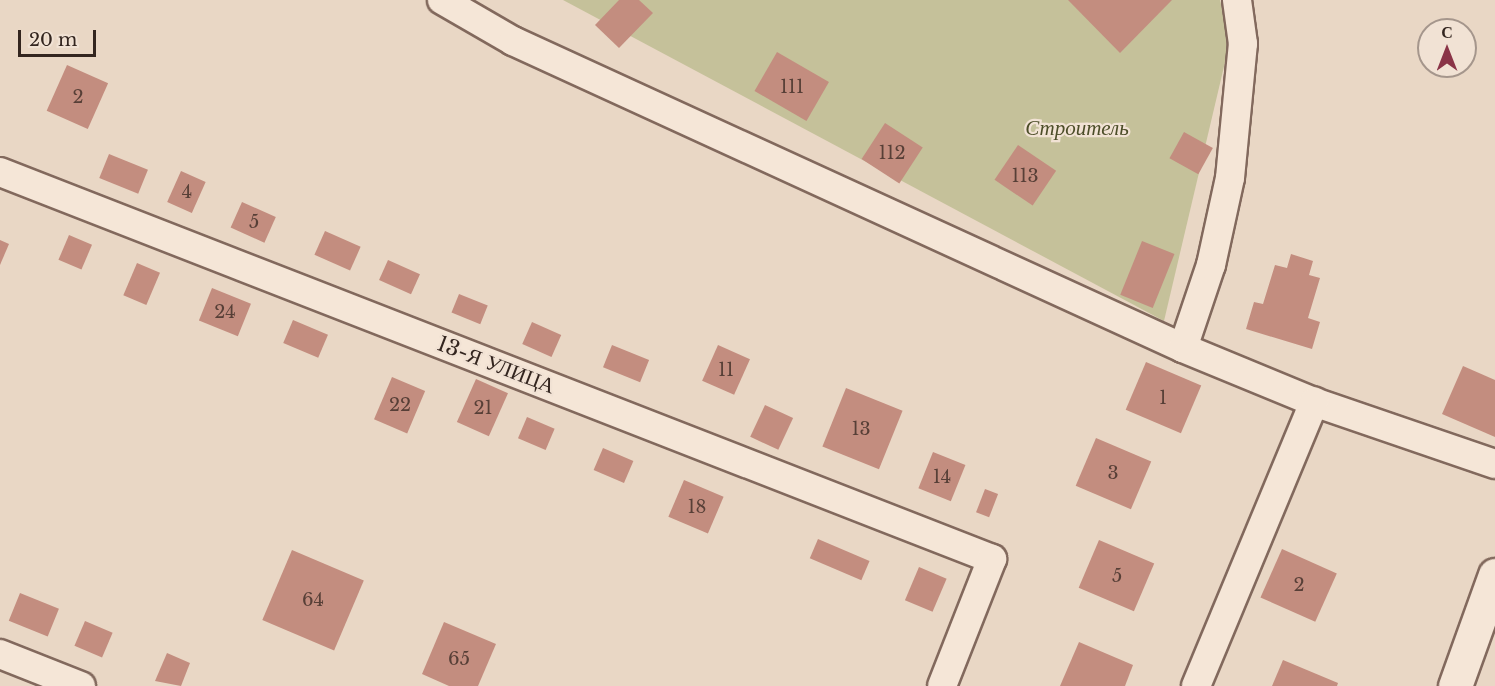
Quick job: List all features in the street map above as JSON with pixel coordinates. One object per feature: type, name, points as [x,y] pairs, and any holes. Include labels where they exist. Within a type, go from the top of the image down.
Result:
[{"type":"street","points":[[442,0],[513,41],[1183,348],[1314,402],[1495,464]]},
{"type":"street","points":[[1183,348],[1211,265],[1230,178],[1243,44],[1237,0]]},
{"type":"street","name":"13-Я УЛИЦА","points":[[0,172],[992,558],[942,686]]},
{"type":"street","points":[[1196,686],[1314,402]]},
{"type":"street","points":[[1455,686],[1495,575]]},
{"type":"street","points":[[0,654],[81,686]]},
{"type":"green space","name":"Строитель","points":[[563,0],[1220,0],[1230,41],[1164,321]]},
{"type":"building","points":[[619,0],[639,0],[653,13],[619,48],[595,25]]},
{"type":"building","points":[[1068,0],[1172,0],[1120,53]]},
{"type":"building","points":[[777,52],[829,82],[806,121],[754,91]]},
{"type":"building","points":[[67,65],[108,83],[88,129],[47,111]]},
{"type":"building","points":[[885,123],[923,148],[899,184],[862,159]]},
{"type":"building","points":[[1184,132],[1213,148],[1198,174],[1169,158]]},
{"type":"building","points":[[1018,145],[1056,171],[1033,206],[995,180]]},
{"type":"building","points":[[109,154],[148,170],[138,194],[99,178]]},
{"type":"building","points":[[181,171],[206,182],[192,213],[167,202]]},
{"type":"building","points":[[242,202],[276,217],[264,243],[231,228]]},
{"type":"building","points":[[325,231],[361,247],[350,271],[314,255]]},
{"type":"building","points":[[69,235],[92,245],[81,270],[58,260]]},
{"type":"building","points":[[0,240],[9,244],[0,265]]},
{"type":"building","points":[[1142,241],[1174,254],[1153,308],[1120,295]]},
{"type":"building","points":[[1291,254],[1313,261],[1309,275],[1320,278],[1308,318],[1320,322],[1312,349],[1246,329],[1254,302],[1263,304],[1275,265],[1287,268]]},
{"type":"building","points":[[388,260],[420,274],[411,294],[379,280]]},
{"type":"building","points":[[137,263],[160,273],[146,305],[123,295]]},
{"type":"building","points":[[212,288],[251,304],[238,336],[199,320]]},
{"type":"building","points":[[459,294],[488,306],[480,324],[452,313]]},
{"type":"building","points":[[293,320],[328,335],[318,358],[283,343]]},
{"type":"building","points":[[532,322],[561,335],[551,357],[522,344]]},
{"type":"building","points":[[612,345],[649,360],[640,382],[603,367]]},
{"type":"building","points":[[718,345],[750,359],[734,395],[702,381]]},
{"type":"building","points":[[1146,362],[1201,385],[1181,433],[1126,410]]},
{"type":"building","points":[[1463,366],[1495,380],[1495,437],[1442,414]]},
{"type":"building","points":[[392,377],[425,391],[407,433],[374,419]]},
{"type":"building","points":[[476,379],[508,393],[489,436],[457,422]]},
{"type":"building","points":[[846,388],[903,411],[879,469],[822,446]]},
{"type":"building","points":[[765,405],[793,418],[778,450],[750,437]]},
{"type":"building","points":[[527,417],[555,429],[546,450],[518,438]]},
{"type":"building","points":[[1096,438],[1151,461],[1131,509],[1076,486]]},
{"type":"building","points":[[603,448],[633,461],[624,483],[594,470]]},
{"type":"building","points":[[933,452],[965,465],[951,501],[918,488]]},
{"type":"building","points":[[684,480],[724,497],[708,534],[668,517]]},
{"type":"building","points":[[985,489],[998,494],[989,517],[976,512]]},
{"type":"building","points":[[818,539],[870,561],[861,580],[810,558]]},
{"type":"building","points":[[1099,540],[1154,563],[1134,611],[1079,588]]},
{"type":"building","points":[[1282,549],[1337,573],[1315,622],[1260,597]]},
{"type":"building","points":[[292,550],[364,580],[334,650],[262,620]]},
{"type":"building","points":[[919,567],[947,579],[933,612],[905,600]]},
{"type":"building","points":[[20,593],[59,609],[48,637],[9,621]]},
{"type":"building","points":[[85,621],[113,633],[102,658],[74,646]]},
{"type":"building","points":[[444,622],[496,644],[478,686],[449,686],[422,674]]},
{"type":"building","points":[[1079,642],[1133,665],[1125,686],[1060,686]]},
{"type":"building","points":[[167,653],[190,663],[181,686],[155,681]]},
{"type":"building","points":[[1283,660],[1338,683],[1337,686],[1272,686]]}]
